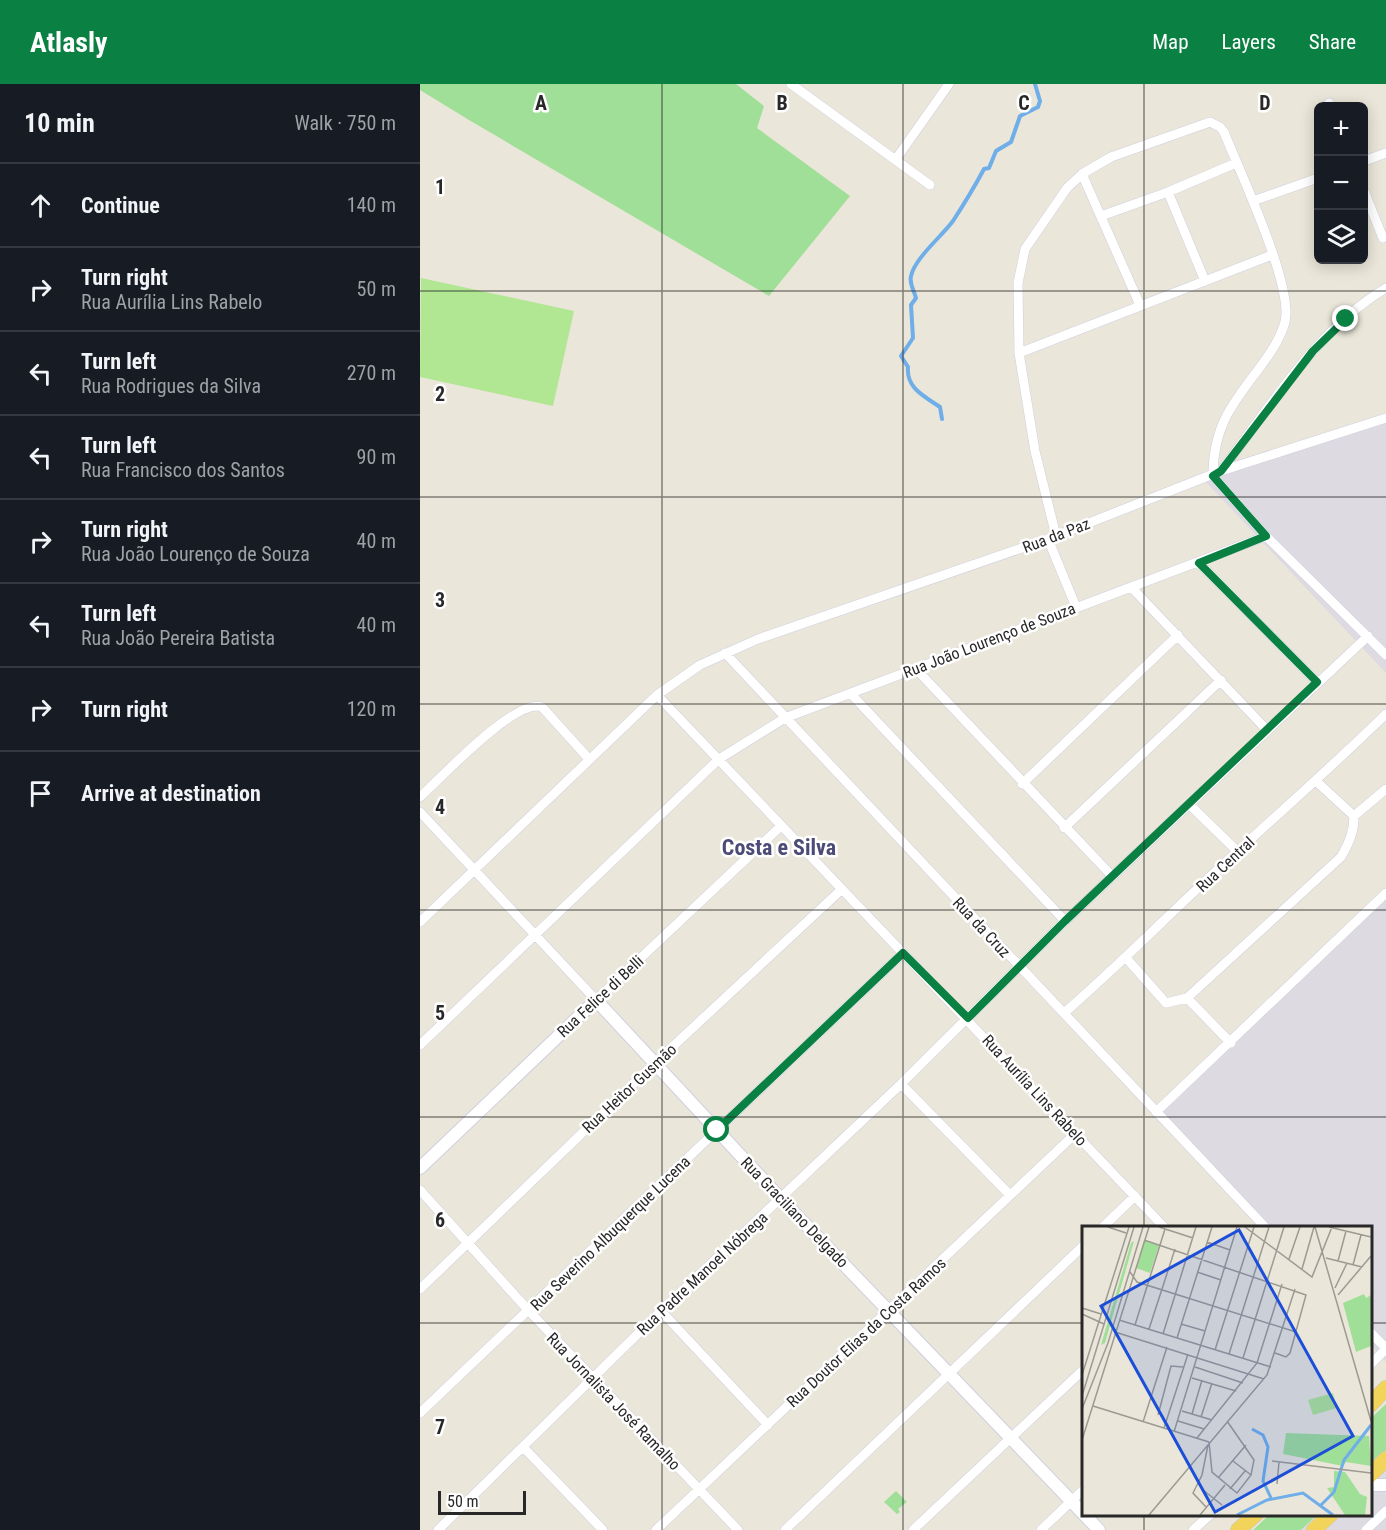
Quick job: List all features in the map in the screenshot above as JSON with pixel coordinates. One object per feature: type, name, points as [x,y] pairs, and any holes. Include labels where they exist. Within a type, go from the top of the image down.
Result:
[{"type":"highway","points":[[1371,1404],[1386,1388]]},
{"type":"highway","points":[[1371,1474],[1386,1459]]},
{"type":"highway","points":[[1238,1530],[1255,1515]]},
{"type":"highway","points":[[1314,1530],[1330,1515]]},
{"type":"street","points":[[791,84],[930,185]]},
{"type":"street","points":[[896,159],[950,84]]},
{"type":"street","points":[[1076,607],[1052,538],[1019,353],[1018,284],[1025,249],[1067,188],[1082,174],[1111,157],[1210,122],[1224,132],[1253,201],[1284,288],[1285,321],[1269,355],[1228,410],[1219,428],[1214,447],[1217,474],[1266,536],[1386,655]]},
{"type":"street","points":[[1368,160],[1386,153]]},
{"type":"street","points":[[1101,216],[1168,192],[1236,163]]},
{"type":"street","points":[[1082,174],[1140,305]]},
{"type":"street","points":[[1253,201],[1314,179]]},
{"type":"street","points":[[1168,192],[1205,281]]},
{"type":"street","points":[[1368,201],[1383,238]]},
{"type":"street","points":[[1019,353],[1272,255]]},
{"type":"street","points":[[1217,474],[1313,351],[1346,319],[1386,288]]},
{"type":"street","name":"Rua da Paz","points":[[420,922],[657,695],[685,674],[725,653],[758,639],[1052,538],[1217,474],[1386,418]]},
{"type":"street","name":"Rua João Lourenço de Souza","points":[[420,1045],[719,759],[785,718],[1266,536]]},
{"type":"street","points":[[1199,563],[1317,682]]},
{"type":"street","points":[[1131,588],[1266,729]]},
{"type":"street","points":[[1022,784],[1178,635]]},
{"type":"street","name":"Rua Padre Manoel Nóbrega","points":[[438,1530],[661,1311],[901,1084],[1065,921],[1190,805],[1266,729],[1368,636]]},
{"type":"street","name":"Rua da Cruz","points":[[725,653],[1264,1226]]},
{"type":"street","points":[[916,669],[1022,784],[1112,876]]},
{"type":"street","points":[[1064,828],[1221,680]]},
{"type":"street","points":[[851,694],[1065,921]]},
{"type":"street","name":"Rua Aurília Lins Rabelo","points":[[657,695],[841,890],[968,1018],[1163,1226]]},
{"type":"street","points":[[420,797],[512,715],[536,704],[546,710],[589,759]]},
{"type":"street","name":"Rua Central","points":[[1064,1013],[1127,959],[1237,851],[1317,782],[1386,714]]},
{"type":"street","points":[[1317,782],[1354,816]]},
{"type":"street","points":[[1127,959],[1166,1003],[1187,998],[1341,857],[1350,842],[1354,816],[1386,789]]},
{"type":"street","points":[[1190,805],[1237,851]]},
{"type":"street","name":"Rua Graciliano Delgado","points":[[420,812],[781,1199],[1082,1513]]},
{"type":"street","name":"Rua Felice di Belli","points":[[420,1168],[781,826]]},
{"type":"street","name":"Rua Heitor Gusmão","points":[[420,1289],[655,1063],[841,890]]},
{"type":"street","points":[[1156,1112],[1386,893]]},
{"type":"street","name":"Rua Severino Albuquerque Lucena","points":[[420,1413],[903,953]]},
{"type":"street","points":[[1187,998],[1231,1043]]},
{"type":"street","points":[[901,1084],[1010,1196]]},
{"type":"street","name":"Rua Doutor Elias da Costa Ramos","points":[[656,1530],[1076,1134]]},
{"type":"street","name":"Rua Jornalista José Ramalho","points":[[420,1190],[529,1311],[738,1530]]},
{"type":"street","points":[[1104,1226],[1135,1196]]},
{"type":"street","points":[[785,1530],[950,1376],[1082,1247]]},
{"type":"street","points":[[661,1311],[768,1425]]},
{"type":"street","points":[[1371,1333],[1386,1349],[1371,1364]]},
{"type":"street","points":[[913,1530],[1082,1371]]},
{"type":"street","points":[[524,1448],[603,1530]]},
{"type":"street","points":[[1041,1530],[1082,1491]]},
{"type":"street","points":[[1366,1530],[1386,1511]]},
{"type":"street","name":"Rua Graciliano Delgado","points":[[1084,1515],[1099,1530]]},
{"type":"street","points":[[1193,1530],[1210,1515]]},
{"type":"shaded area","points":[[1386,417],[1386,673],[1204,480]]},
{"type":"shaded area","points":[[1386,892],[1386,1362],[1371,1345],[1371,1226],[1259,1226],[1154,1114]]},
{"type":"shaded area","points":[[1386,1425],[1386,1530],[1277,1530],[1293,1515],[1371,1515],[1371,1440]]},
{"type":"green space","points":[[420,84],[736,84],[764,106],[757,128],[850,196],[769,296],[469,120],[420,90]]},
{"type":"green space","points":[[421,278],[574,311],[553,406],[420,377]]},
{"type":"green space","points":[[1386,1404],[1386,1450],[1371,1464],[1371,1418]]},
{"type":"green space","points":[[896,1491],[907,1502],[898,1509],[900,1512],[897,1514],[884,1502]]},
{"type":"green space","points":[[1269,1515],[1317,1515],[1301,1530],[1253,1530]]},
{"type":"waterway","points":[[942,419],[940,407],[913,386],[908,367],[901,356],[913,338],[911,305],[916,298],[911,276],[923,255],[953,221],[984,169],[989,168],[996,151],[1011,142],[1020,116],[1038,107],[1040,101],[1035,84]]},
{"type":"district","name":"Costa e Silva","points":[[779,847]]},
{"type":"route","points":[[717,1130],[903,953],[968,1018],[1065,921],[1190,805],[1317,682],[1199,563],[1266,536],[1213,476],[1221,471],[1313,351],[1346,319]]}]
